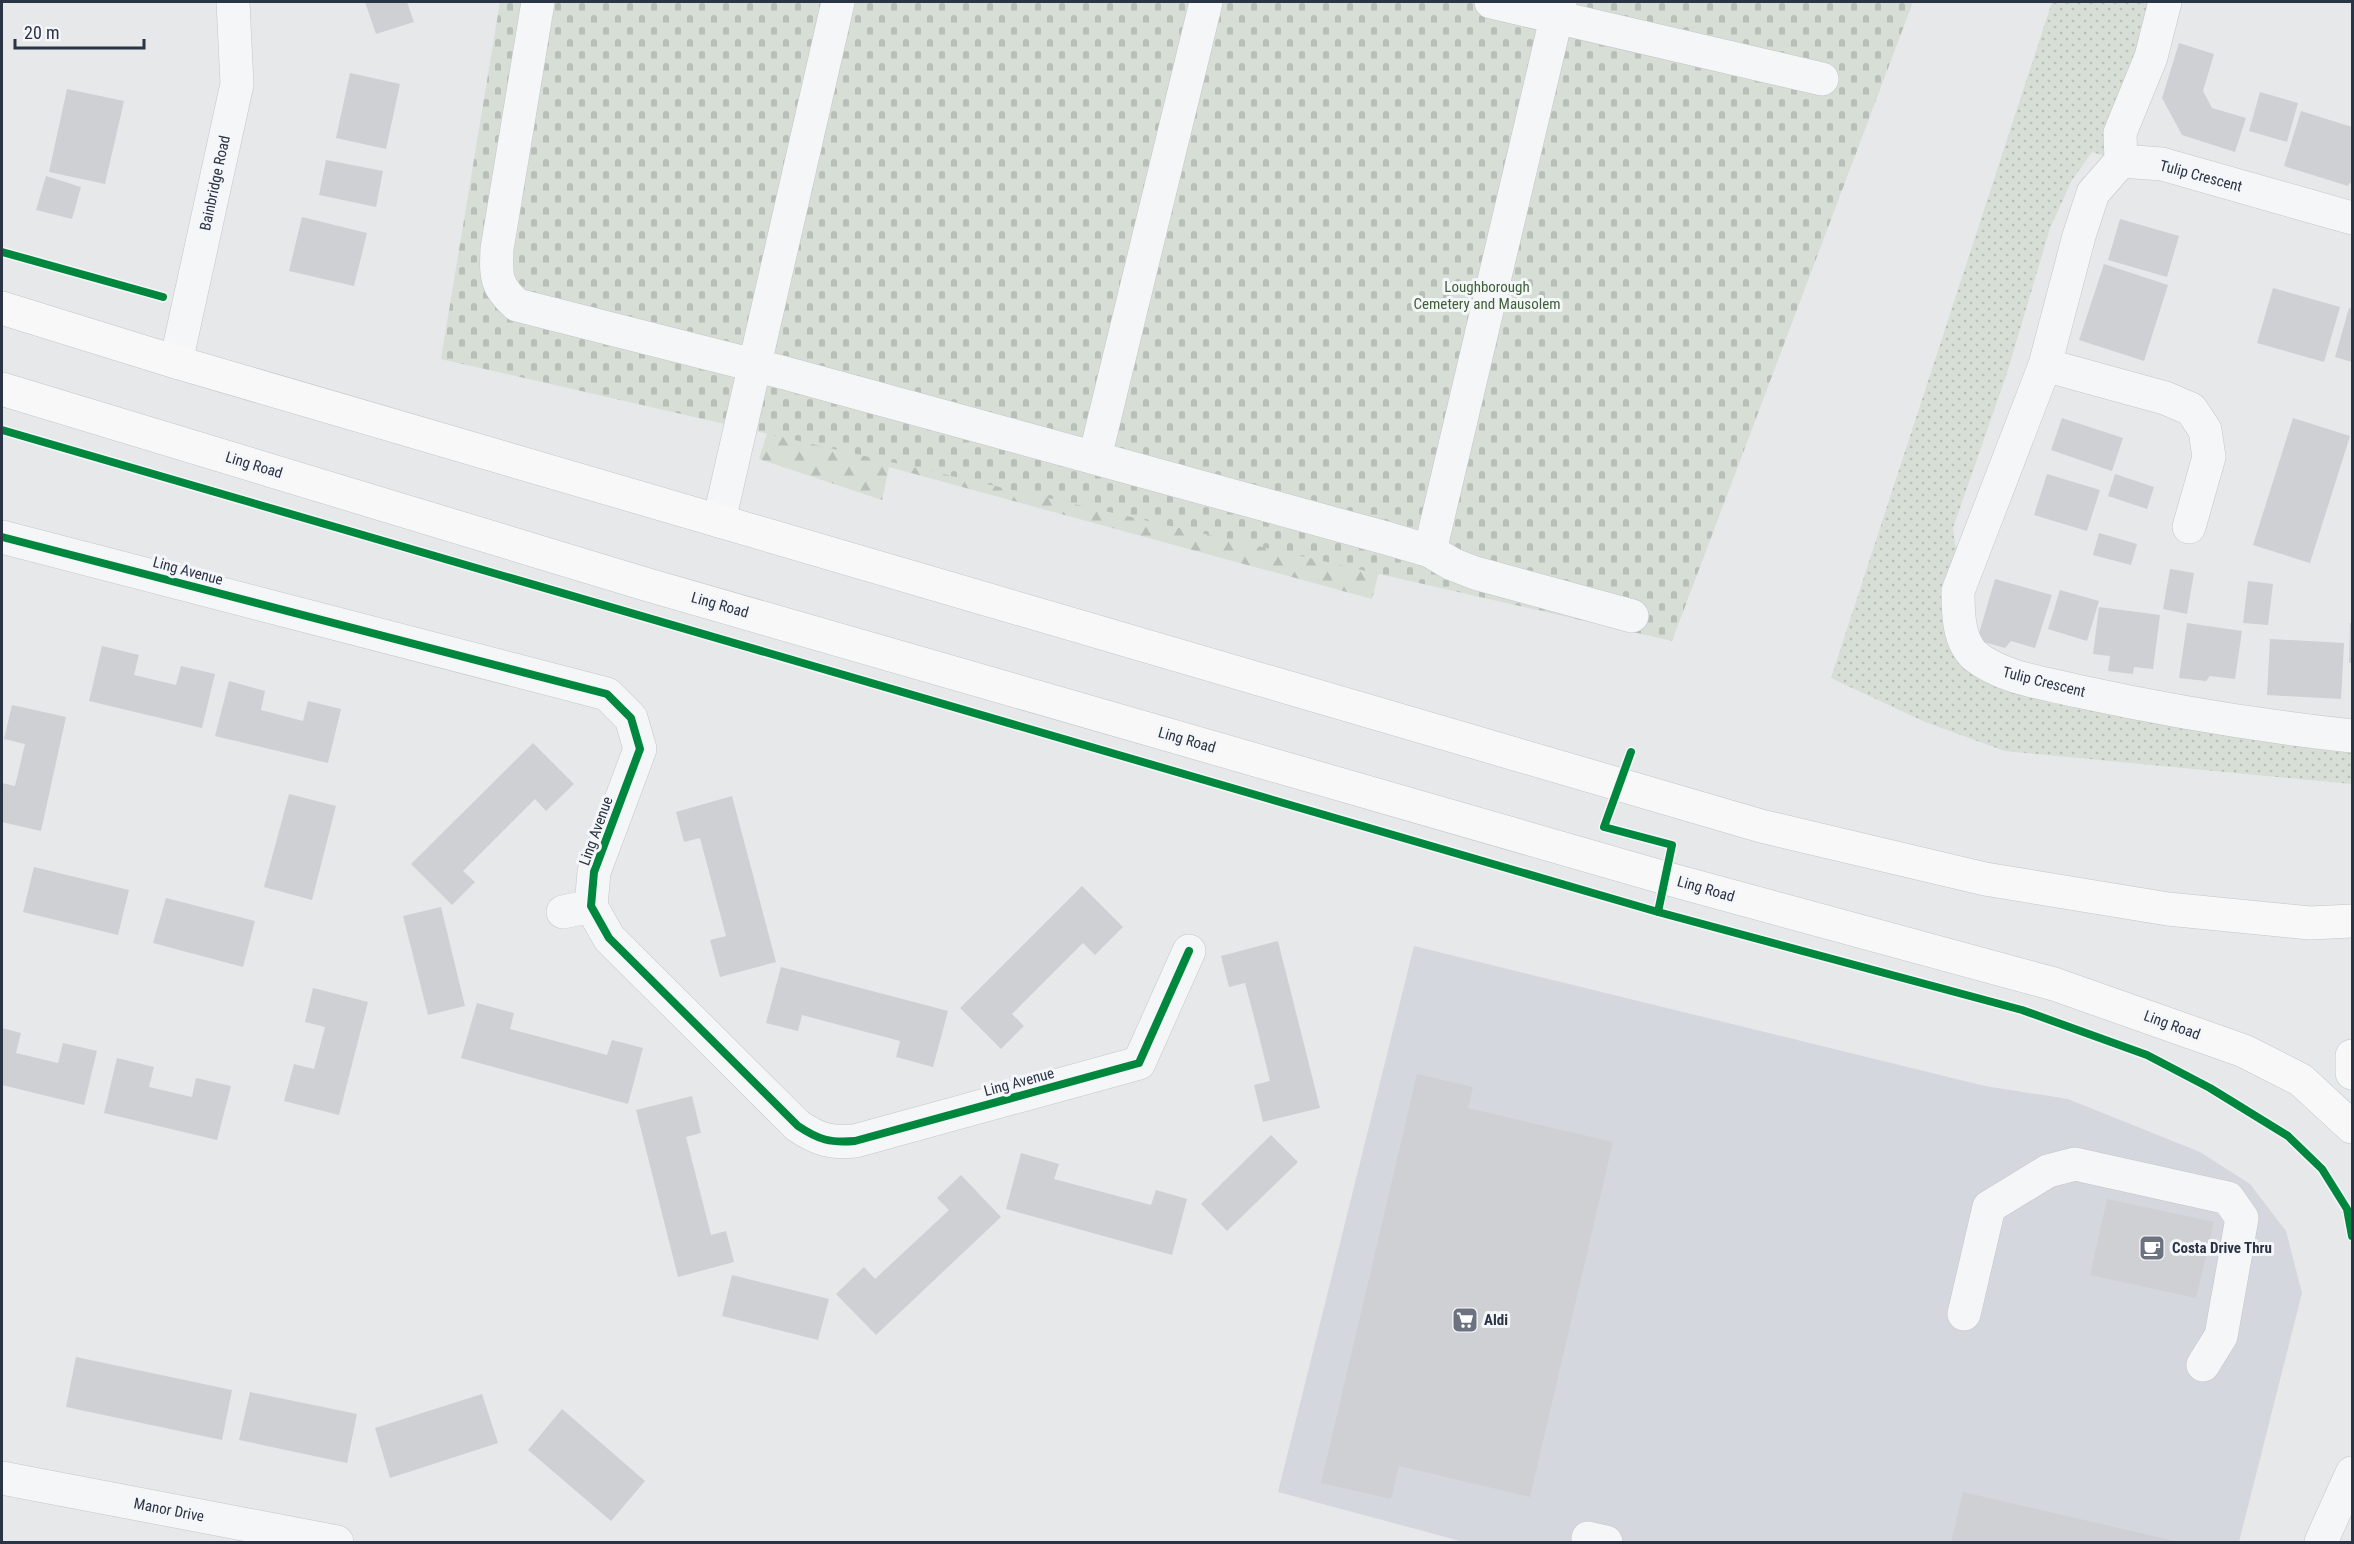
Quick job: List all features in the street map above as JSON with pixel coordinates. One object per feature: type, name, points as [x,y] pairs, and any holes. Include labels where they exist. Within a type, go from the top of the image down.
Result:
[{"type":"main road","points":[[2,308],[176,362],[1761,826],[1985,879],[2168,909],[2310,923],[2352,921]]},
{"type":"main road","name":"Ling Road","points":[[2,389],[634,580],[1665,878],[2054,984],[2244,1051],[2301,1080],[2352,1127]]},
{"type":"main road","points":[[2352,1056],[2352,1073]]},
{"type":"street","name":"Bainbridge Road","points":[[176,362],[237,84],[233,2]]},
{"type":"street","points":[[538,2],[497,249],[496,276],[503,292],[517,305],[754,365],[1095,457],[1430,551],[1452,564],[1475,573],[1632,616]]},
{"type":"street","points":[[719,521],[838,2]]},
{"type":"street","points":[[1095,457],[1206,2]]},
{"type":"street","points":[[1491,2],[1558,10],[1822,80]]},
{"type":"street","points":[[2121,161],[2120,134],[2151,57],[2165,2]]},
{"type":"street","points":[[1430,551],[1558,10]]},
{"type":"street","name":"Tulip Crescent","points":[[2352,218],[2162,164],[2121,161],[2093,193],[2079,236],[2045,365],[1958,591],[1958,616],[1964,638],[1973,654],[1996,670],[2130,703],[2255,725],[2352,736]]},
{"type":"street","points":[[2045,365],[2165,398],[2191,409],[2205,430],[2209,457],[2189,526]]},
{"type":"street","name":"Ling Avenue","points":[[2,537],[607,694],[631,718],[640,749],[594,873],[577,909],[798,1126],[814,1137],[834,1142],[855,1141],[1139,1064],[1189,951]]},
{"type":"street","points":[[1964,1314],[1989,1207],[2048,1171],[2075,1164],[2228,1198],[2242,1218],[2221,1336],[2203,1365]]},
{"type":"street","points":[[2321,1542],[2352,1473]]},
{"type":"street","name":"Manor Drive","points":[[2,1478],[337,1542]]},
{"type":"shaded area","points":[[1414,946],[1985,1086],[2068,1099],[2200,1152],[2250,1184],[2286,1231],[2302,1293],[2239,1542],[1464,1542],[1278,1492]]},
{"type":"green space","name":"Loughborough Cemetery and Mausolem","points":[[500,2],[1913,2],[1672,641],[441,359]]},
{"type":"green space","points":[[2052,2],[2165,2],[2121,161],[2092,152],[2072,180],[2050,228],[2007,373],[1953,528],[1955,546],[1974,553],[1973,654],[2352,736],[2352,784],[2005,751],[1925,722],[1831,678]]},
{"type":"green space","points":[[779,395],[1382,560],[1372,599],[889,467],[882,500],[759,459]]},
{"type":"building","points":[[365,2],[407,2],[414,22],[376,34]]},
{"type":"building","points":[[2179,43],[2214,54],[2203,91],[2212,108],[2246,118],[2235,152],[2182,135],[2162,98]]},
{"type":"building","points":[[350,73],[400,84],[386,149],[336,138]]},
{"type":"building","points":[[67,89],[124,101],[105,184],[49,172]]},
{"type":"building","points":[[2260,92],[2298,103],[2287,142],[2249,131]]},
{"type":"building","points":[[2301,111],[2352,127],[2352,184],[2349,183],[2348,186],[2284,166]]},
{"type":"building","points":[[326,160],[383,171],[376,207],[319,195]]},
{"type":"building","points":[[46,176],[81,187],[72,219],[36,210]]},
{"type":"building","points":[[302,217],[367,233],[354,286],[289,271]]},
{"type":"building","points":[[2120,219],[2179,236],[2167,277],[2108,260]]},
{"type":"building","points":[[2104,264],[2168,285],[2144,361],[2079,340]]},
{"type":"building","points":[[2273,288],[2340,307],[2324,362],[2257,343]]},
{"type":"building","points":[[2349,308],[2352,309],[2352,362],[2335,357]]},
{"type":"building","points":[[2062,418],[2123,438],[2112,471],[2051,450]]},
{"type":"building","points":[[2293,418],[2350,436],[2310,563],[2253,545]]},
{"type":"building","points":[[2047,474],[2100,490],[2087,531],[2034,515]]},
{"type":"building","points":[[2115,474],[2154,487],[2147,509],[2108,496]]},
{"type":"building","points":[[2099,533],[2137,544],[2131,565],[2093,555]]},
{"type":"building","points":[[2170,569],[2194,573],[2187,614],[2163,609]]},
{"type":"building","points":[[1995,579],[2052,595],[2035,648],[2011,641],[2005,648],[1977,640]]},
{"type":"building","points":[[2248,581],[2273,584],[2268,625],[2243,623]]},
{"type":"building","points":[[2060,590],[2099,601],[2087,641],[2048,629]]},
{"type":"building","points":[[2099,607],[2160,615],[2153,669],[2134,667],[2133,674],[2108,671],[2110,656],[2093,654]]},
{"type":"building","points":[[2187,623],[2242,631],[2235,679],[2210,676],[2206,681],[2179,678]]},
{"type":"building","points":[[2350,623],[2352,623],[2352,663],[2349,663]]},
{"type":"building","points":[[2270,639],[2344,643],[2341,699],[2267,695]]},
{"type":"building","points":[[102,646],[139,655],[134,675],[176,685],[181,666],[215,674],[202,728],[89,701]]},
{"type":"building","points":[[229,681],[265,691],[261,710],[303,721],[308,701],[341,709],[328,763],[215,736]]},
{"type":"building","points":[[12,705],[66,717],[41,831],[2,822],[2,783],[15,786],[25,744],[4,739]]},
{"type":"building","points":[[533,743],[574,784],[546,811],[535,799],[463,871],[475,882],[452,905],[411,864]]},
{"type":"building","points":[[289,794],[336,806],[312,900],[264,887]]},
{"type":"building","points":[[732,796],[776,962],[720,977],[710,940],[726,936],[700,838],[684,842],[676,812]]},
{"type":"building","points":[[34,867],[129,890],[118,935],[23,912]]},
{"type":"building","points":[[1082,886],[1123,927],[1095,955],[1083,943],[1012,1014],[1024,1026],[1001,1049],[960,1008]]},
{"type":"building","points":[[166,898],[255,921],[243,967],[153,943]]},
{"type":"building","points":[[441,907],[465,1006],[428,1015],[403,916]]},
{"type":"building","points":[[1278,941],[1320,1108],[1263,1122],[1254,1085],[1270,1081],[1258,1032],[1245,983],[1229,987],[1221,956]]},
{"type":"building","points":[[781,967],[948,1011],[933,1067],[896,1057],[900,1041],[802,1015],[798,1031],[766,1023]]},
{"type":"building","points":[[313,988],[368,1002],[339,1115],[284,1101],[294,1064],[314,1069],[325,1027],[305,1022]]},
{"type":"building","points":[[477,1003],[514,1013],[510,1029],[607,1055],[612,1040],[643,1048],[628,1104],[461,1058]]},
{"type":"building","points":[[2,1028],[21,1033],[16,1053],[58,1063],[63,1043],[97,1051],[84,1105],[2,1085]]},
{"type":"building","points":[[117,1058],[154,1067],[149,1087],[192,1097],[196,1078],[231,1086],[217,1140],[104,1113]]},
{"type":"building","name":"Aldi","points":[[1417,1074],[1473,1087],[1468,1108],[1613,1142],[1530,1497],[1399,1466],[1391,1499],[1321,1483]]},
{"type":"building","points":[[692,1096],[701,1133],[686,1137],[711,1235],[726,1231],[734,1262],[678,1277],[636,1110]]},
{"type":"building","points":[[1271,1135],[1298,1162],[1227,1231],[1201,1204]]},
{"type":"building","points":[[1021,1153],[1059,1164],[1054,1179],[1151,1205],[1156,1190],[1187,1199],[1172,1255],[1006,1209]]},
{"type":"building","points":[[961,1175],[1001,1217],[876,1335],[836,1294],[864,1267],[875,1279],[949,1210],[937,1198]]},
{"type":"building","name":"Costa Drive Thru","points":[[2107,1199],[2214,1222],[2196,1298],[2090,1275]]},
{"type":"building","points":[[732,1275],[829,1299],[818,1340],[722,1316]]},
{"type":"building","points":[[76,1357],[232,1390],[222,1440],[66,1407]]},
{"type":"building","points":[[250,1392],[357,1414],[347,1463],[239,1440]]},
{"type":"building","points":[[482,1394],[498,1443],[390,1478],[375,1428]]},
{"type":"building","points":[[562,1409],[645,1481],[611,1521],[528,1450]]},
{"type":"building","points":[[1963,1492],[2179,1542],[1951,1542]]},
{"type":"cycle path","points":[[2,252],[163,297]]},
{"type":"cycle path","points":[[2,430],[1658,912],[2022,1010],[2147,1055],[2210,1088],[2288,1136],[2322,1169],[2347,1209],[2352,1236]]},
{"type":"cycle path","points":[[2,537],[607,694],[631,718],[640,749],[594,872],[591,906],[609,938],[798,1126],[812,1135],[832,1141],[855,1141],[1139,1063],[1189,951]]},
{"type":"cycle path","points":[[1631,752],[1604,827],[1672,845],[1658,912]]},
{"type":"place","name":"Costa Drive Thru","points":[[2152,1248]]},
{"type":"place","name":"Aldi","points":[[1465,1320]]}]
